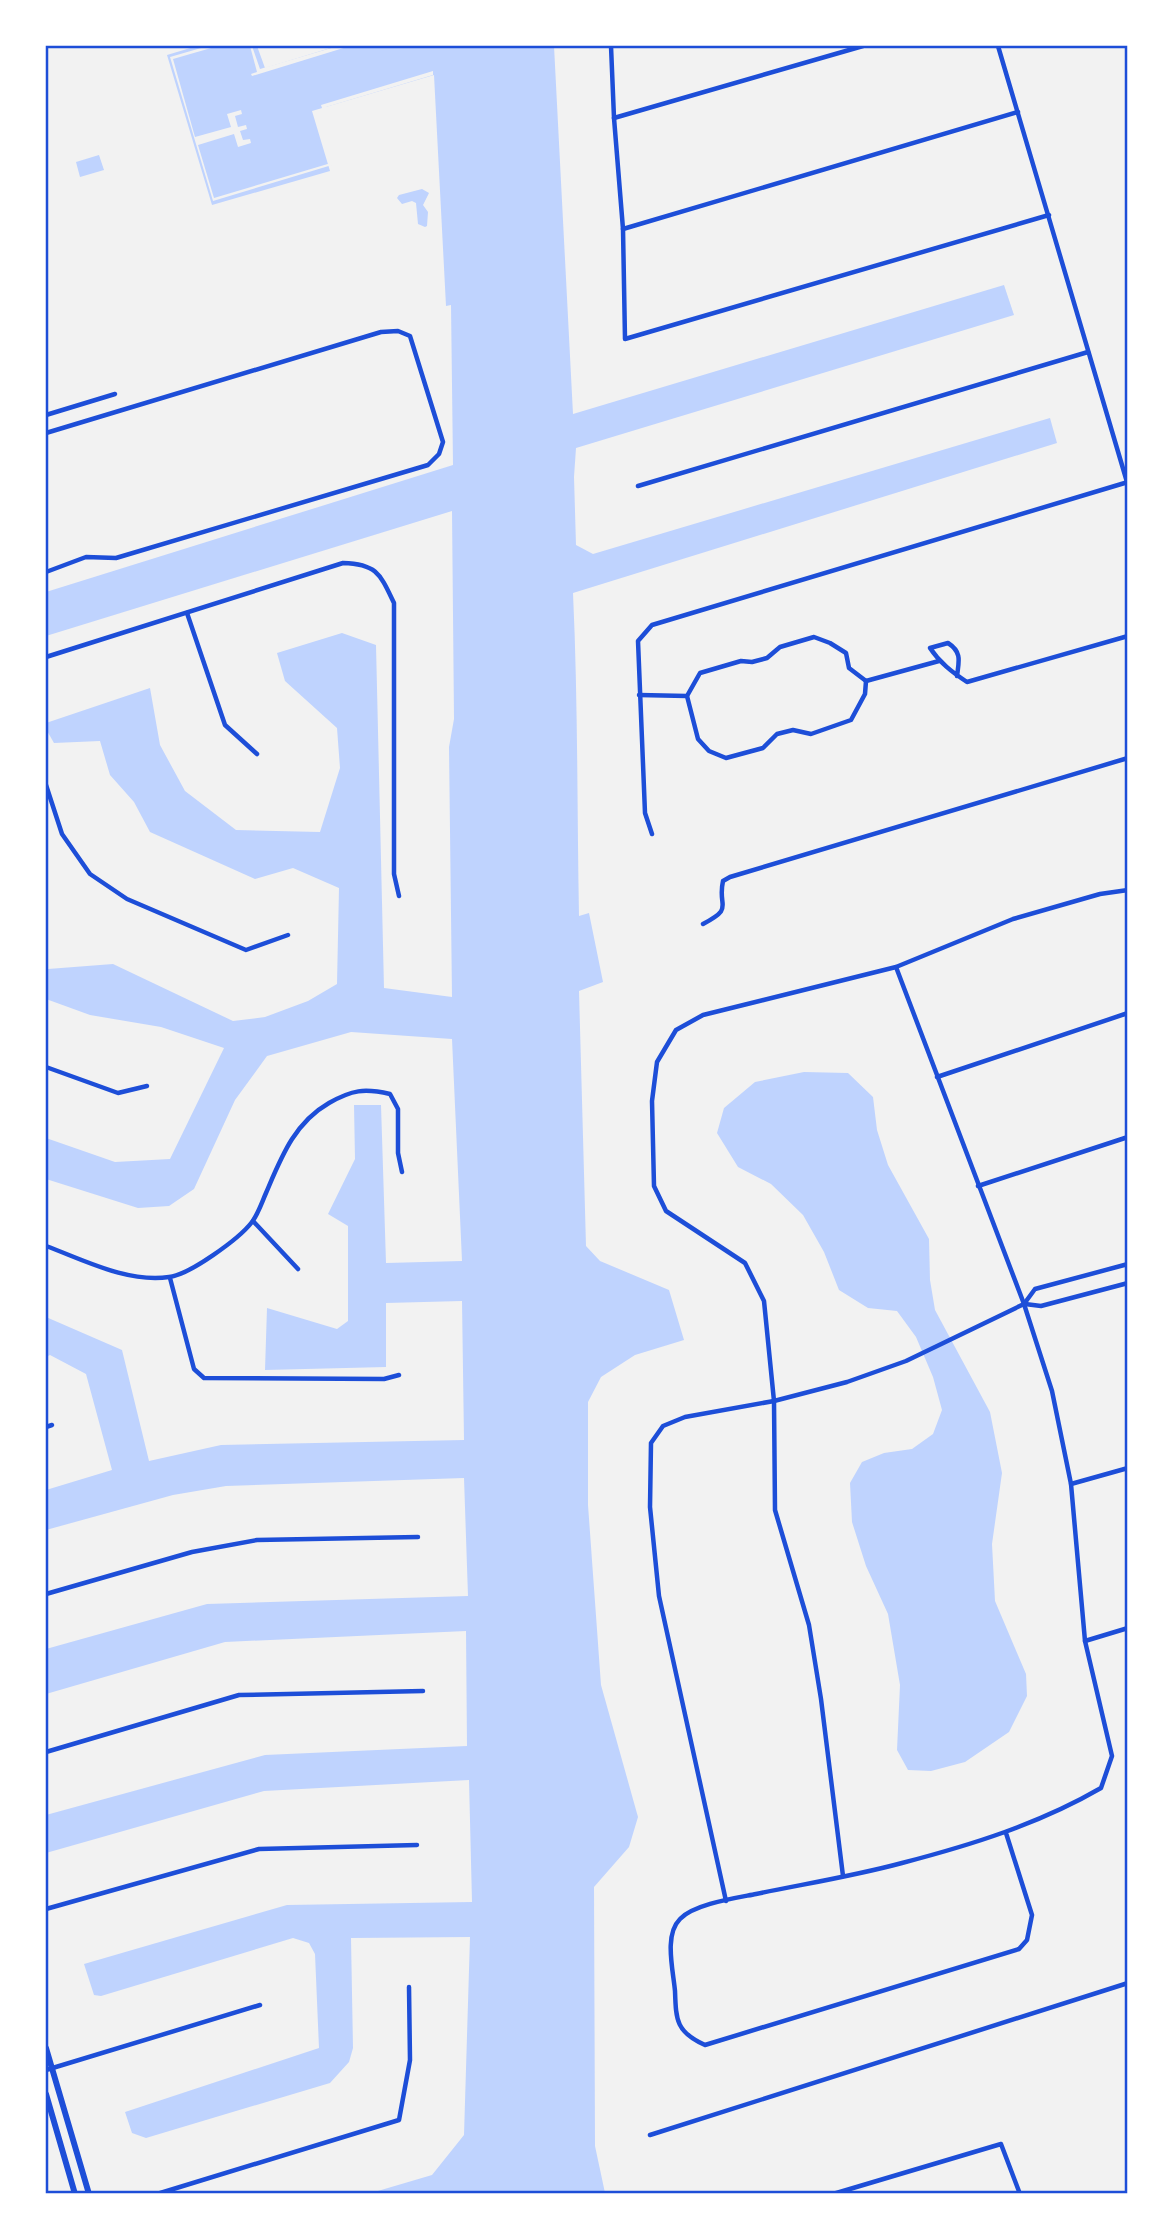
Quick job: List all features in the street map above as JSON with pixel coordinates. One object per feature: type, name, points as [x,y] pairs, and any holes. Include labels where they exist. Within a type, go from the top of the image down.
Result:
[{"type":"street","points":[[611,46],[623,229],[625,339],[1049,215]]},
{"type":"street","points":[[614,118],[863,46]]},
{"type":"street","points":[[652,834],[645,813],[638,641],[652,625],[1127,482],[998,46]]},
{"type":"street","points":[[623,229],[1018,112]]},
{"type":"street","points":[[46,433],[369,336],[398,331],[410,336],[443,442],[439,454],[428,465],[116,558],[86,557],[46,572]]},
{"type":"street","points":[[638,486],[1088,352]]},
{"type":"street","points":[[46,415],[115,394]]},
{"type":"street","points":[[46,657],[343,564],[364,564],[381,576],[394,603],[394,874],[398,896]]},
{"type":"street","points":[[187,613],[225,725],[257,754]]},
{"type":"street","points":[[957,676],[960,657],[957,648],[948,643],[930,648],[939,661],[957,676],[967,682],[1128,636]]},
{"type":"street","points":[[814,637],[846,653],[849,668],[866,681],[865,694],[851,720],[811,734],[793,730],[777,734],[763,748],[726,758],[709,751],[698,739],[687,696],[700,673],[767,658],[780,647],[814,637]]},
{"type":"street","points":[[866,681],[939,661]]},
{"type":"street","points":[[639,695],[687,696]]},
{"type":"street","points":[[703,924],[720,915],[724,907],[723,881],[730,877],[1128,758]]},
{"type":"street","points":[[46,785],[62,834],[90,874],[127,899],[246,950],[288,935]]},
{"type":"street","points":[[843,1876],[809,1625],[775,1510],[774,1401],[764,1301],[745,1263],[666,1211],[654,1186],[652,1101],[657,1062],[676,1030],[703,1015],[896,967],[1013,919],[1100,894],[1128,890]]},
{"type":"street","points":[[896,967],[1024,1304],[1052,1391],[1071,1484],[1085,1641],[1112,1756],[1101,1788],[1072,1805],[1006,1833],[900,1864],[726,1901],[693,1911],[681,1918],[671,1933],[676,2020],[688,2037],[705,2045],[1019,1949],[1027,1940],[1032,1915],[1006,1833]]},
{"type":"street","points":[[937,1077],[1128,1013]]},
{"type":"street","points":[[46,1067],[118,1093],[147,1086]]},
{"type":"street","points":[[46,1246],[131,1277],[170,1278],[215,1255],[253,1222],[285,1150],[300,1126],[319,1109],[343,1095],[369,1089],[390,1094],[398,1110],[398,1153],[402,1172]]},
{"type":"street","points":[[978,1186],[1128,1137]]},
{"type":"street","points":[[253,1222],[298,1269]]},
{"type":"street","points":[[726,1901],[659,1595],[650,1507],[651,1443],[663,1426],[685,1417],[774,1401],[847,1382],[906,1361],[959,1336],[1024,1304],[1035,1290],[1128,1265]]},
{"type":"street","points":[[170,1278],[194,1370],[204,1378],[384,1379],[399,1375]]},
{"type":"street","points":[[1024,1304],[1041,1306],[1128,1283]]},
{"type":"street","points":[[1071,1484],[1128,1468]]},
{"type":"street","points":[[46,1594],[192,1552],[257,1540],[418,1537]]},
{"type":"street","points":[[1085,1641],[1128,1628]]},
{"type":"street","points":[[46,1752],[239,1695],[423,1691]]},
{"type":"street","points":[[46,1909],[259,1849],[416,1845]]},
{"type":"street","points":[[650,2135],[1128,1983]]},
{"type":"street","points":[[157,2193],[399,2120],[410,2060],[409,1987]]},
{"type":"street","points":[[48,2069],[261,2005]]},
{"type":"street","points":[[46,2048],[48,2069],[89,2193]]},
{"type":"street","points":[[46,2094],[75,2193]]},
{"type":"street","points":[[61,2146],[73,2142]]},
{"type":"street","points":[[833,2193],[1001,2144],[1020,2193]]},
{"type":"water","points":[[197,46],[257,46],[265,68],[337,46],[554,46],[573,414],[1004,285],[1014,315],[576,448],[576,545],[593,554],[1050,418],[1057,443],[573,593],[579,916],[589,913],[603,982],[579,991],[586,1246],[600,1261],[669,1290],[684,1340],[635,1355],[601,1377],[588,1402],[588,1505],[601,1685],[638,1817],[629,1847],[594,1887],[595,2146],[605,2193],[371,2193],[432,2175],[464,2135],[470,1937],[351,1938],[353,2048],[349,2062],[330,2083],[146,2138],[132,2133],[125,2112],[319,2048],[315,1954],[309,1943],[293,1938],[101,1996],[94,1995],[84,1964],[287,1905],[472,1902],[469,1780],[264,1791],[46,1853],[46,1815],[265,1755],[467,1746],[466,1631],[225,1642],[46,1694],[46,1649],[207,1604],[468,1596],[464,1478],[226,1486],[173,1495],[46,1530],[46,1490],[112,1470],[86,1374],[50,1355],[46,1357],[46,1317],[122,1350],[149,1461],[221,1445],[464,1440],[462,1301],[386,1303],[386,1367],[265,1370],[267,1308],[337,1329],[348,1321],[348,1226],[328,1214],[355,1159],[354,1105],[381,1105],[386,1263],[462,1261],[452,1039],[351,1032],[267,1056],[235,1100],[194,1189],[169,1206],[138,1208],[46,1179],[46,1138],[115,1162],[170,1159],[224,1048],[161,1027],[90,1015],[46,999],[46,967],[113,964],[233,1021],[265,1017],[308,1001],[337,984],[339,888],[293,868],[255,879],[150,832],[134,802],[110,775],[100,741],[54,743],[46,729],[46,723],[150,688],[160,745],[185,791],[236,830],[320,832],[340,768],[337,728],[285,681],[277,653],[342,633],[376,645],[384,988],[452,997],[449,747],[454,719],[452,511],[46,636],[46,592],[453,465],[451,305],[446,306],[434,75],[312,111],[330,171],[212,205],[167,55]]},
{"type":"water","points":[[99,155],[104,170],[80,177],[76,162]]},
{"type":"water","points":[[422,189],[429,193],[423,205],[428,212],[425,227],[418,224],[416,203],[412,201],[402,204],[397,198],[399,195]]},
{"type":"water","points":[[804,1072],[848,1073],[873,1097],[877,1130],[888,1165],[929,1239],[930,1280],[935,1310],[990,1412],[1002,1473],[992,1544],[995,1601],[1026,1674],[1027,1696],[1009,1732],[965,1762],[931,1771],[908,1770],[897,1750],[900,1685],[888,1614],[866,1566],[852,1522],[850,1483],[862,1462],[884,1453],[912,1449],[933,1434],[942,1410],[933,1377],[916,1337],[897,1311],[868,1308],[839,1290],[824,1252],[803,1215],[771,1184],[738,1167],[717,1133],[724,1108],[755,1082]]},
{"type":"pier","points":[[208,46],[218,46],[173,59],[195,137],[231,127],[227,114],[241,110],[242,114],[235,116],[238,127],[246,125],[247,129],[240,131],[243,140],[250,139],[251,143],[238,147],[234,134],[198,145],[214,198],[331,163],[332,165],[213,201],[170,57]]},
{"type":"pier","points":[[250,46],[260,69],[338,46],[350,46],[252,76],[251,74],[257,72]]},
{"type":"pier","points":[[433,71],[433,75],[326,107],[323,111],[321,105]]}]
